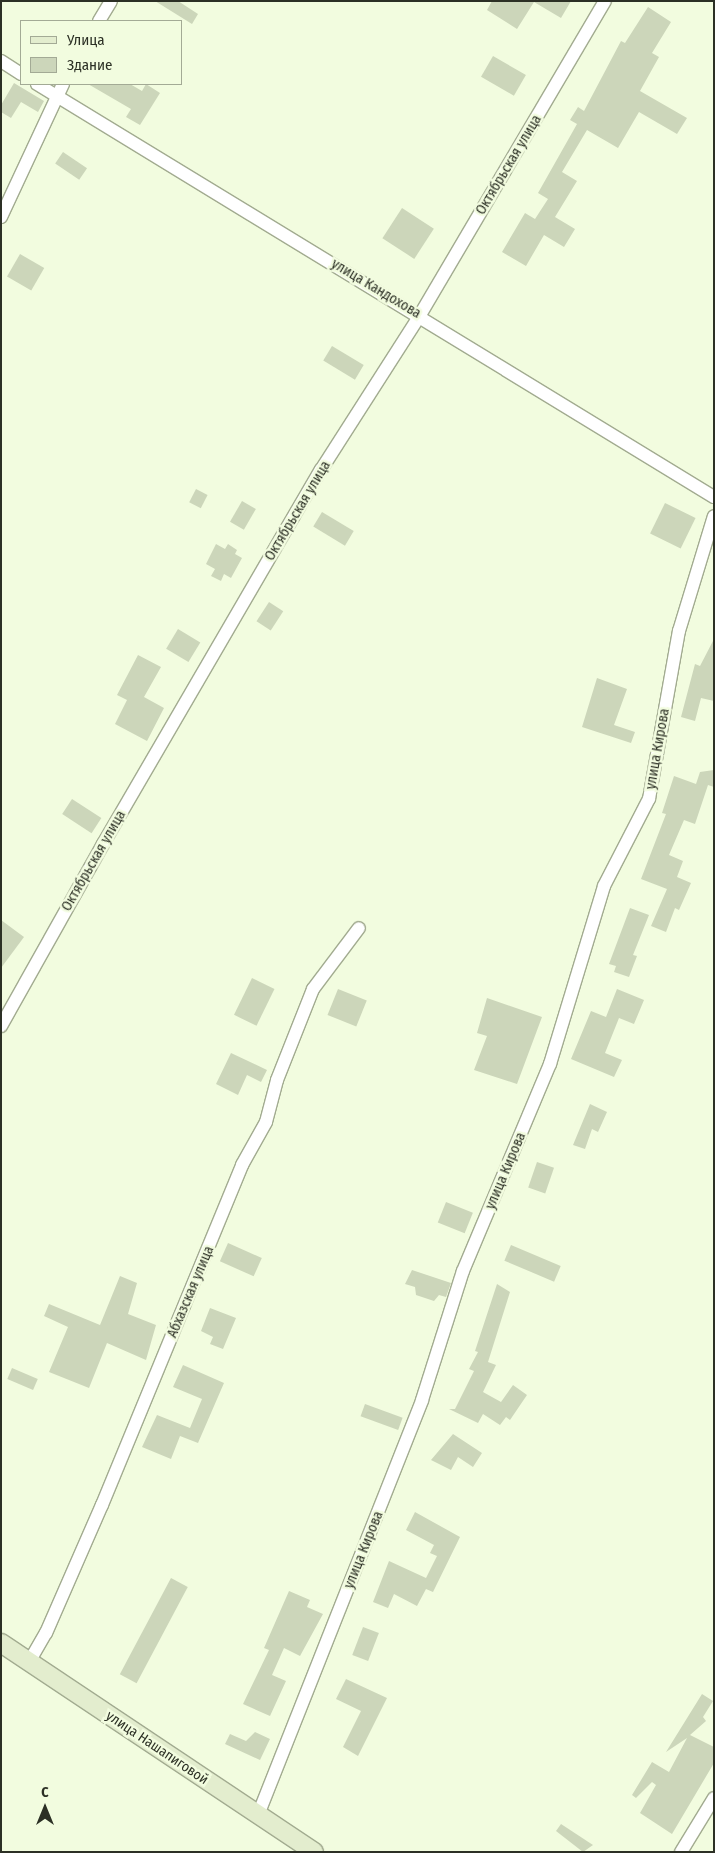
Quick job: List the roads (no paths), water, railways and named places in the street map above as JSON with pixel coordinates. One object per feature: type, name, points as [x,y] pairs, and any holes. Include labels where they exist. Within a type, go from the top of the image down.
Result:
[{"type":"street","points":[[100,20],[111,1]]},
{"type":"street","name":"Октябрьская улица","points":[[1,1026],[103,844],[312,487],[420,315],[605,1]]},
{"type":"street","points":[[1,61],[20,73]]},
{"type":"street","name":"улица Кандохова","points":[[39,85],[420,315],[714,497]]},
{"type":"street","points":[[1,217],[62,85]]},
{"type":"street","name":"улица Кирова","points":[[258,1815],[418,1408],[463,1271],[550,1064],[604,886],[649,799],[679,631],[714,516]]},
{"type":"street","name":"Абхазская улица","points":[[30,1662],[46,1633],[102,1505],[242,1165],[266,1122],[277,1080],[313,989],[360,928]]},
{"type":"street","name":"улица Нашапиговой","points":[[1,1643],[314,1852]]},
{"type":"street","points":[[681,1852],[714,1798]]}]
